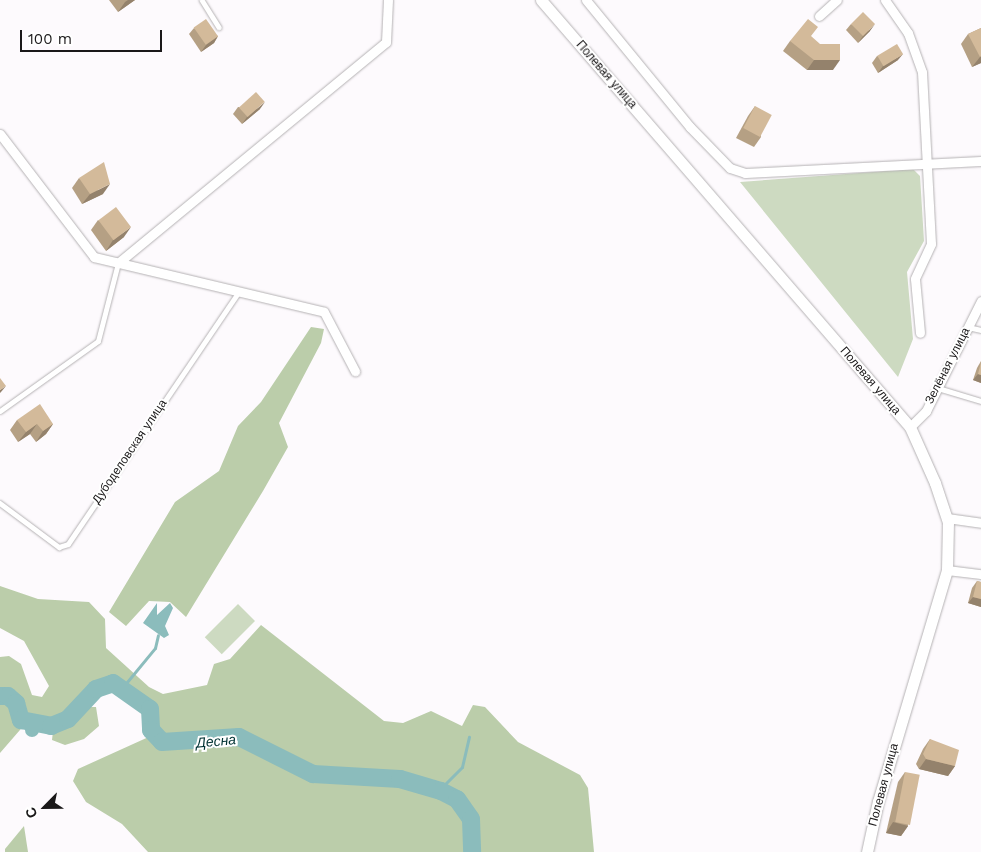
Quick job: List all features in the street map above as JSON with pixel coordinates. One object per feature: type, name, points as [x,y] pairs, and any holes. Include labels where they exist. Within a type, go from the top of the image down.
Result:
[{"type":"street","points":[[118,263],[386,42],[388,0]]},
{"type":"street","name":"Полевая улица","points":[[541,0],[910,427],[947,518],[947,570],[878,801],[867,852]]},
{"type":"street","points":[[586,0],[690,127],[730,168],[745,173],[981,161]]},
{"type":"street","points":[[819,16],[837,0]]},
{"type":"street","points":[[885,0],[908,33],[922,72],[929,164],[931,244],[914,279],[920,333]]},
{"type":"street","points":[[0,134],[94,257],[324,312],[355,371]]},
{"type":"street","name":"Зелёная улица","points":[[910,427],[926,411],[981,301]]},
{"type":"street","points":[[947,518],[981,523]]},
{"type":"street","points":[[947,570],[981,574]]},
{"type":"lane","points":[[202,0],[218,27]]},
{"type":"lane","points":[[0,411],[98,341],[118,263]]},
{"type":"lane","name":"Дубоделовская улица","points":[[0,503],[58,547],[68,544],[240,291]]},
{"type":"lane","points":[[968,327],[981,330]]},
{"type":"lane","points":[[938,388],[981,401]]},
{"type":"green space","points":[[913,169],[920,176],[924,241],[907,272],[913,339],[898,377],[740,182]]},
{"type":"green space","points":[[311,327],[324,329],[321,343],[279,423],[288,447],[186,617],[170,602],[149,601],[126,626],[109,612],[175,502],[219,471],[238,426],[261,402]]},
{"type":"green space","points":[[0,586],[38,599],[89,602],[105,619],[106,648],[149,687],[163,694],[207,685],[214,664],[230,659],[261,625],[384,721],[403,723],[431,711],[462,726],[473,705],[485,707],[518,742],[580,775],[588,788],[594,852],[148,852],[122,824],[86,802],[73,781],[78,769],[153,735],[150,709],[133,695],[107,684],[91,693],[68,719],[51,726],[26,723],[0,753],[0,657],[9,656],[21,664],[32,695],[42,697],[49,686],[24,641],[0,628]]},
{"type":"green space","points":[[238,604],[255,621],[222,654],[205,637]]},
{"type":"green space","points":[[83,707],[96,707],[99,726],[84,739],[65,745],[52,740],[53,731],[75,719]]},
{"type":"green space","points":[[24,826],[28,852],[5,852],[5,849]]},
{"type":"water","points":[[157,603],[157,615],[170,603],[173,608],[165,626],[169,635],[164,638],[143,623]]},
{"type":"water","points":[[32,723],[37,725],[39,730],[37,735],[32,737],[27,735],[25,730],[27,725]]},
{"type":"building","points":[[863,12],[875,24],[863,36],[851,24]]},
{"type":"building","points":[[206,19],[218,36],[206,45],[194,28]]},
{"type":"building","points":[[808,19],[818,27],[811,36],[820,44],[840,44],[840,60],[814,60],[790,41]]},
{"type":"building","points":[[981,28],[981,56],[980,57],[968,34]]},
{"type":"building","points":[[897,44],[903,54],[883,66],[877,56]]},
{"type":"building","points":[[256,92],[265,102],[248,117],[239,107]]},
{"type":"building","points":[[755,106],[772,115],[760,137],[743,128]]},
{"type":"building","points":[[104,162],[110,184],[90,194],[79,178]]},
{"type":"building","points":[[116,207],[131,227],[113,240],[98,220]]},
{"type":"building","points":[[981,362],[981,375],[978,374]]},
{"type":"building","points":[[0,378],[6,386],[0,390]]},
{"type":"building","points":[[40,404],[53,424],[43,431],[37,424],[26,432],[17,420]]},
{"type":"building","points":[[977,581],[981,582],[981,599],[973,597]]},
{"type":"building","points":[[930,739],[959,750],[955,766],[926,759],[923,754]]},
{"type":"building","points":[[905,772],[920,775],[910,825],[895,822]]},
{"type":"waterway","points":[[122,688],[155,648],[158,635]]},
{"type":"waterway","name":"Десна","points":[[0,696],[8,696],[16,703],[21,720],[51,726],[68,719],[96,689],[113,683],[150,709],[151,730],[162,742],[239,737],[313,774],[400,779],[441,791],[457,799],[471,819],[472,852]]},
{"type":"waterway","points":[[438,791],[462,767],[469,737]]}]
